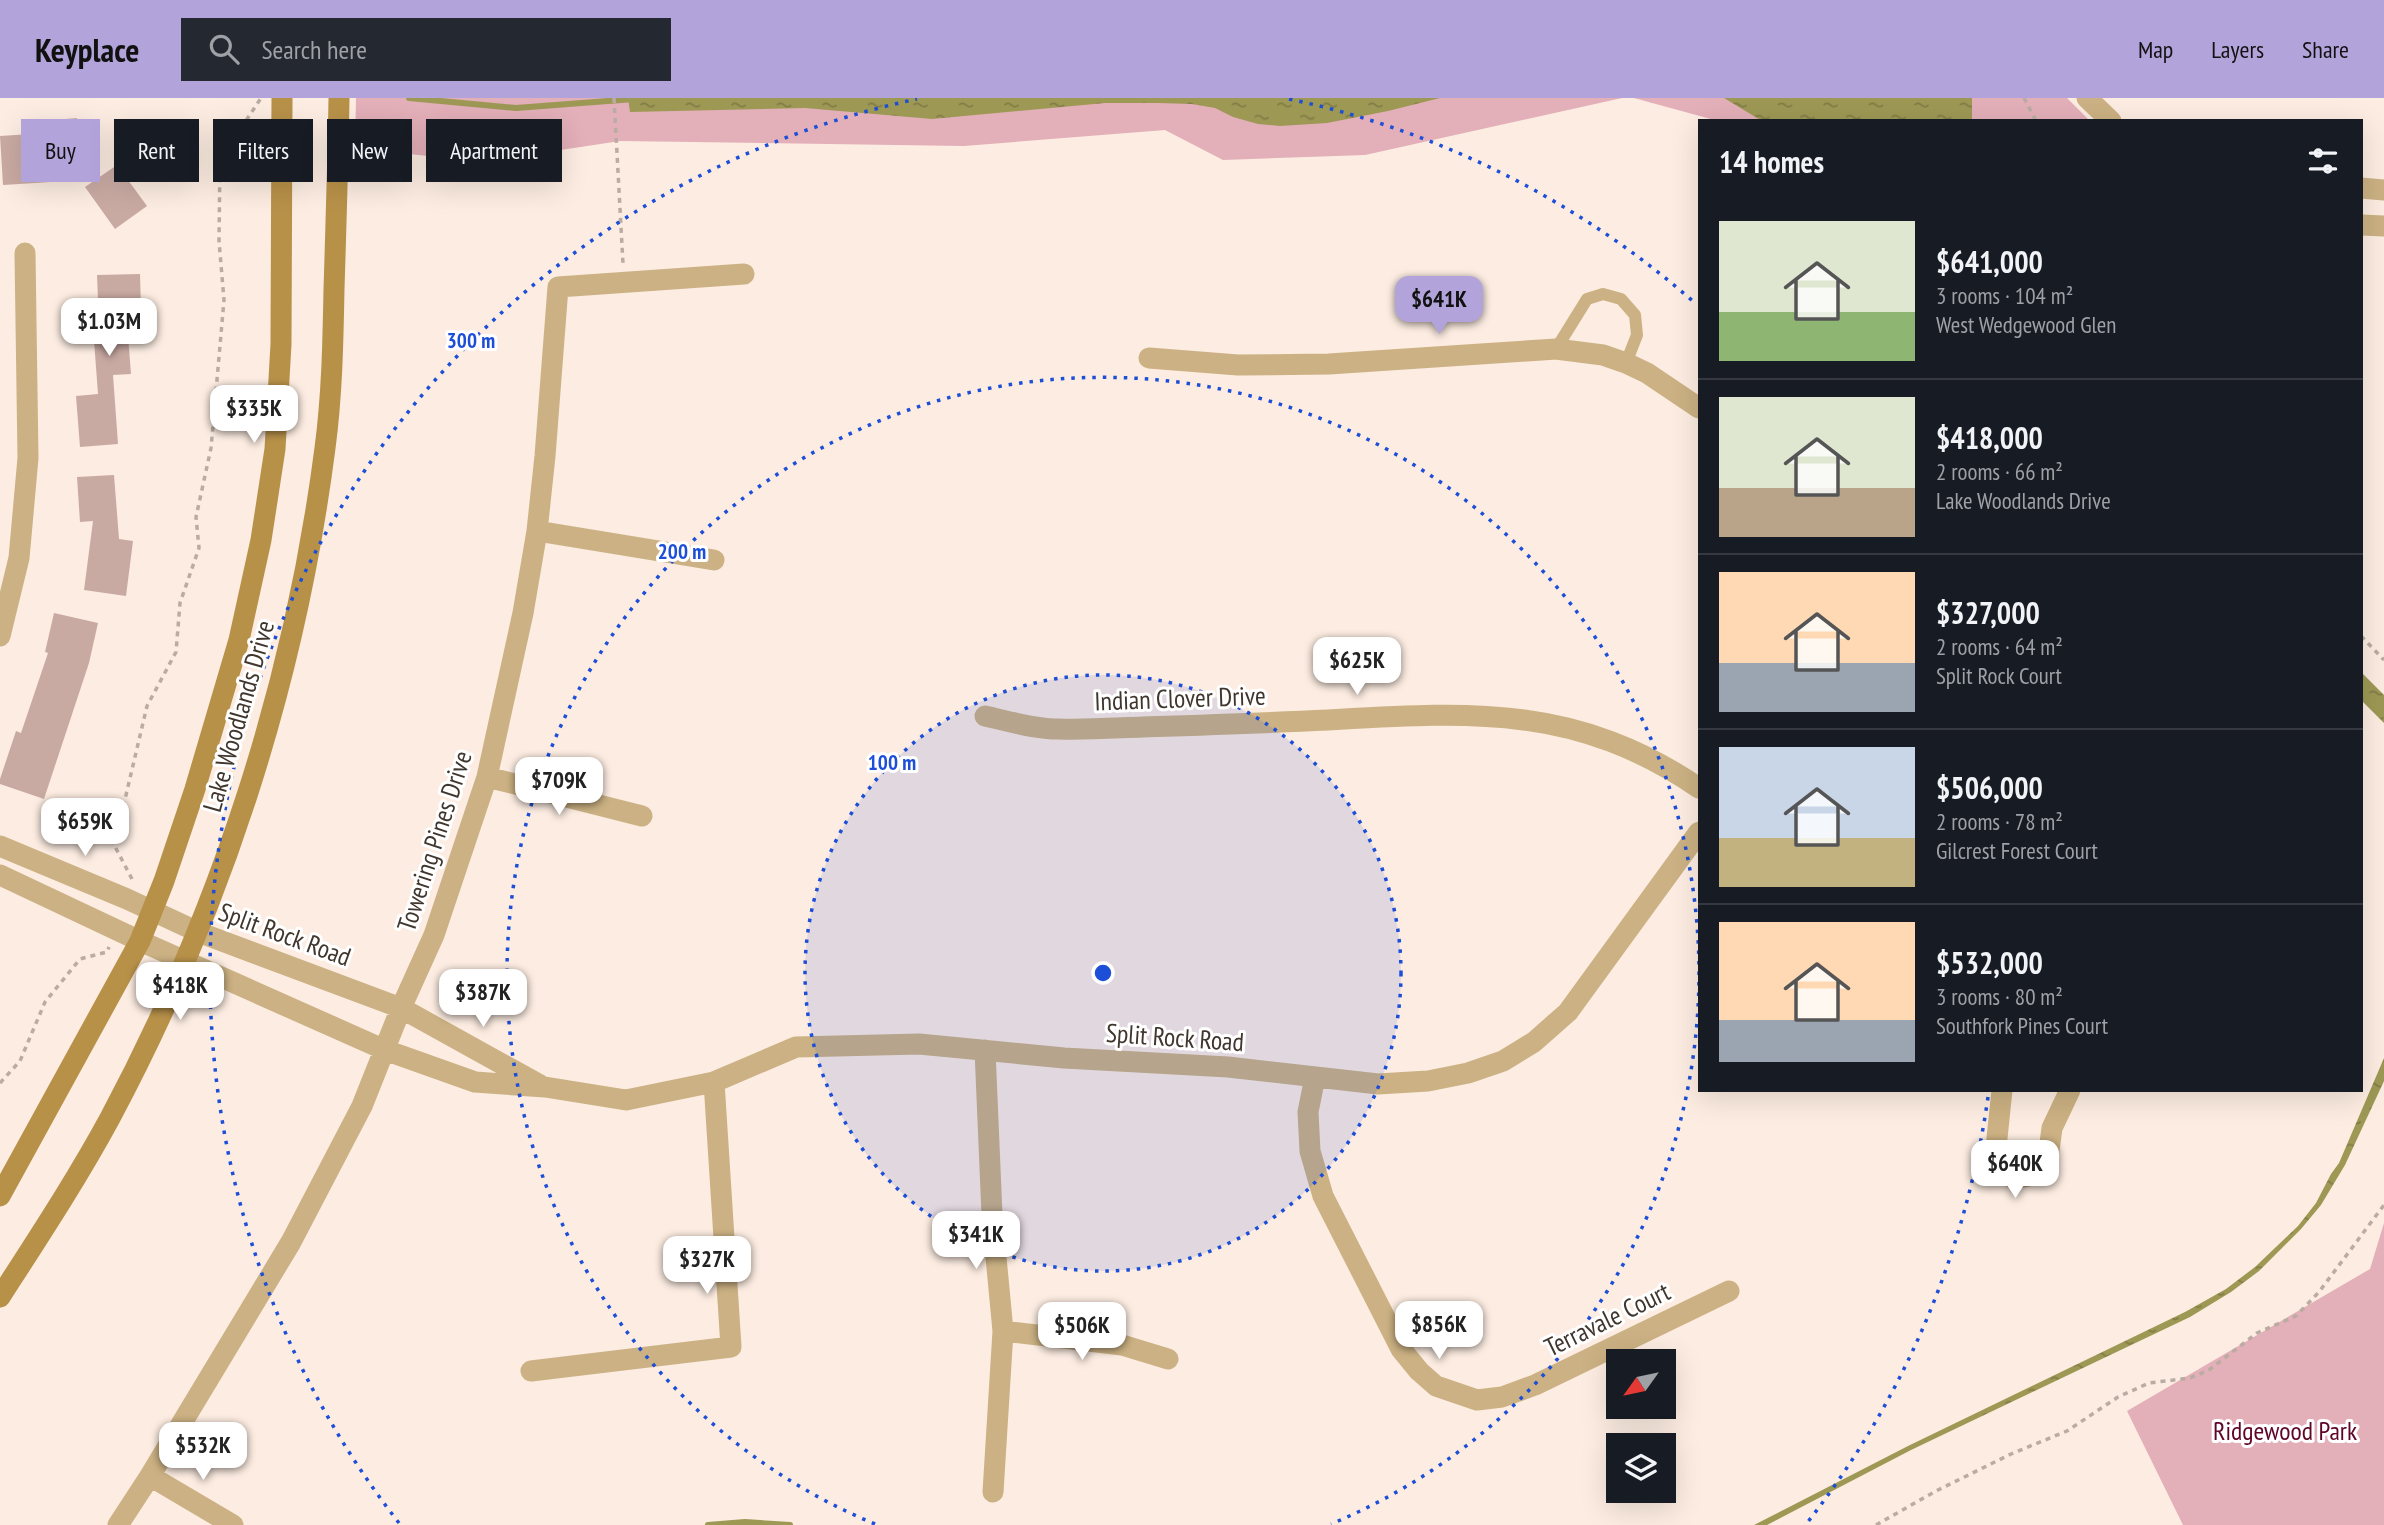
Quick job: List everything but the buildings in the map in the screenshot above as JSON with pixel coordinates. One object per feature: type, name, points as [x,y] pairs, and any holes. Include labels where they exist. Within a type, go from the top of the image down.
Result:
[{"type":"main road","name":"Lake Woodlands Drive","points":[[0,1196],[140,941],[195,789],[239,640],[263,527],[275,449],[281,344],[282,98]]},
{"type":"main road","name":"Lake Woodlands Drive","points":[[0,1297],[48,1224],[109,1120],[150,1037],[198,932],[261,751],[286,662],[310,553],[326,444],[332,352],[340,98]]},
{"type":"street","points":[[2087,98],[2109,119]]},
{"type":"street","points":[[2363,188],[2384,190]]},
{"type":"street","points":[[2363,225],[2384,226]]},
{"type":"street","points":[[0,636],[19,558],[28,458],[25,253]]},
{"type":"street","name":"Towering Pines Drive","points":[[118,1525],[291,1242],[362,1107],[401,1008],[434,935],[487,777],[520,625],[537,531],[558,287],[744,274]]},
{"type":"street","points":[[1149,358],[1238,365],[1316,364],[1556,349],[1603,355],[1626,363],[1647,373],[1698,407]]},
{"type":"street","points":[[537,531],[714,560]]},
{"type":"street","name":"Indian Clover Drive","points":[[985,716],[1056,729],[1253,724],[1438,714],[1541,721],[1598,736],[1633,749],[1698,787]]},
{"type":"street","points":[[487,777],[642,816]]},
{"type":"street","name":"Split Rock Road","points":[[0,875],[140,941],[385,1050],[475,1082],[545,1087],[626,1100],[714,1082],[796,1047],[919,1044],[1064,1058],[1228,1067],[1378,1084],[1428,1081],[1468,1073],[1503,1061],[1534,1042],[1568,1012],[1698,833]]},
{"type":"street","name":"Split Rock Road","points":[[0,846],[153,910],[198,932],[401,1008],[545,1087]]},
{"type":"street","points":[[985,1050],[992,1215],[1003,1331],[993,1492]]},
{"type":"street","name":"Terravale Court","points":[[1315,1077],[1308,1112],[1310,1151],[1323,1196],[1401,1349],[1436,1387],[1477,1400],[1502,1397],[1535,1385],[1729,1291]]},
{"type":"street","points":[[531,1371],[731,1347],[714,1082]]},
{"type":"street","points":[[2002,1092],[1994,1167],[2006,1177],[2017,1180],[2040,1173],[2048,1158],[2052,1128],[2069,1092]]},
{"type":"street","points":[[1003,1331],[1122,1345],[1168,1359]]},
{"type":"street","points":[[150,1476],[233,1525]]},
{"type":"lane","points":[[1556,349],[1587,299],[1603,294],[1621,299],[1635,315],[1637,335],[1626,363]]},
{"type":"path","points":[[127,899],[135,884],[111,839],[127,795],[147,706],[177,652],[180,603],[199,548],[196,517],[211,448],[224,300],[219,241],[220,160],[261,98]]},
{"type":"path","points":[[614,98],[624,283]]},
{"type":"path","points":[[2024,98],[2035,119]]},
{"type":"path","points":[[2363,638],[2384,660]]},
{"type":"path","points":[[0,1083],[20,1061],[45,1002],[80,959],[107,952],[116,929]]},
{"type":"path","points":[[1875,1525],[2011,1454],[2067,1431],[2118,1397],[2149,1382],[2190,1378],[2209,1370],[2257,1332],[2295,1316],[2319,1292],[2384,1205]]},
{"type":"green space","points":[[356,98],[1622,98],[1365,155],[1223,160],[1165,130],[964,146],[620,141],[562,150],[562,119],[426,119],[426,156],[412,154],[412,119],[356,119]]},
{"type":"green space","points":[[1634,98],[2067,98],[2088,119],[1711,119]]},
{"type":"green space","name":"Ridgewood Park","points":[[2384,1223],[2384,1525],[2183,1525],[2127,1411],[2370,1269]]},
{"type":"water","points":[[628,98],[1440,98],[1327,123],[1280,126],[1258,124],[1233,117],[1215,108],[1192,104],[1105,103],[932,119],[805,108],[630,112]]},
{"type":"water","points":[[1724,98],[1972,98],[1972,119],[1759,119]]},
{"type":"water","points":[[2363,674],[2384,695],[2384,723],[2363,702]]},
{"type":"water","points":[[2384,1058],[2384,1081],[2345,1165],[2321,1205],[2259,1271],[2231,1292],[2190,1317],[1911,1450],[1767,1525],[1754,1525],[1908,1446],[2185,1312],[2226,1289],[2255,1267],[2298,1226],[2316,1203],[2339,1163]]},
{"type":"waterway","points":[[409,98],[516,108],[634,99]]},
{"type":"waterway","points":[[708,1525],[745,1522],[790,1525]]}]
